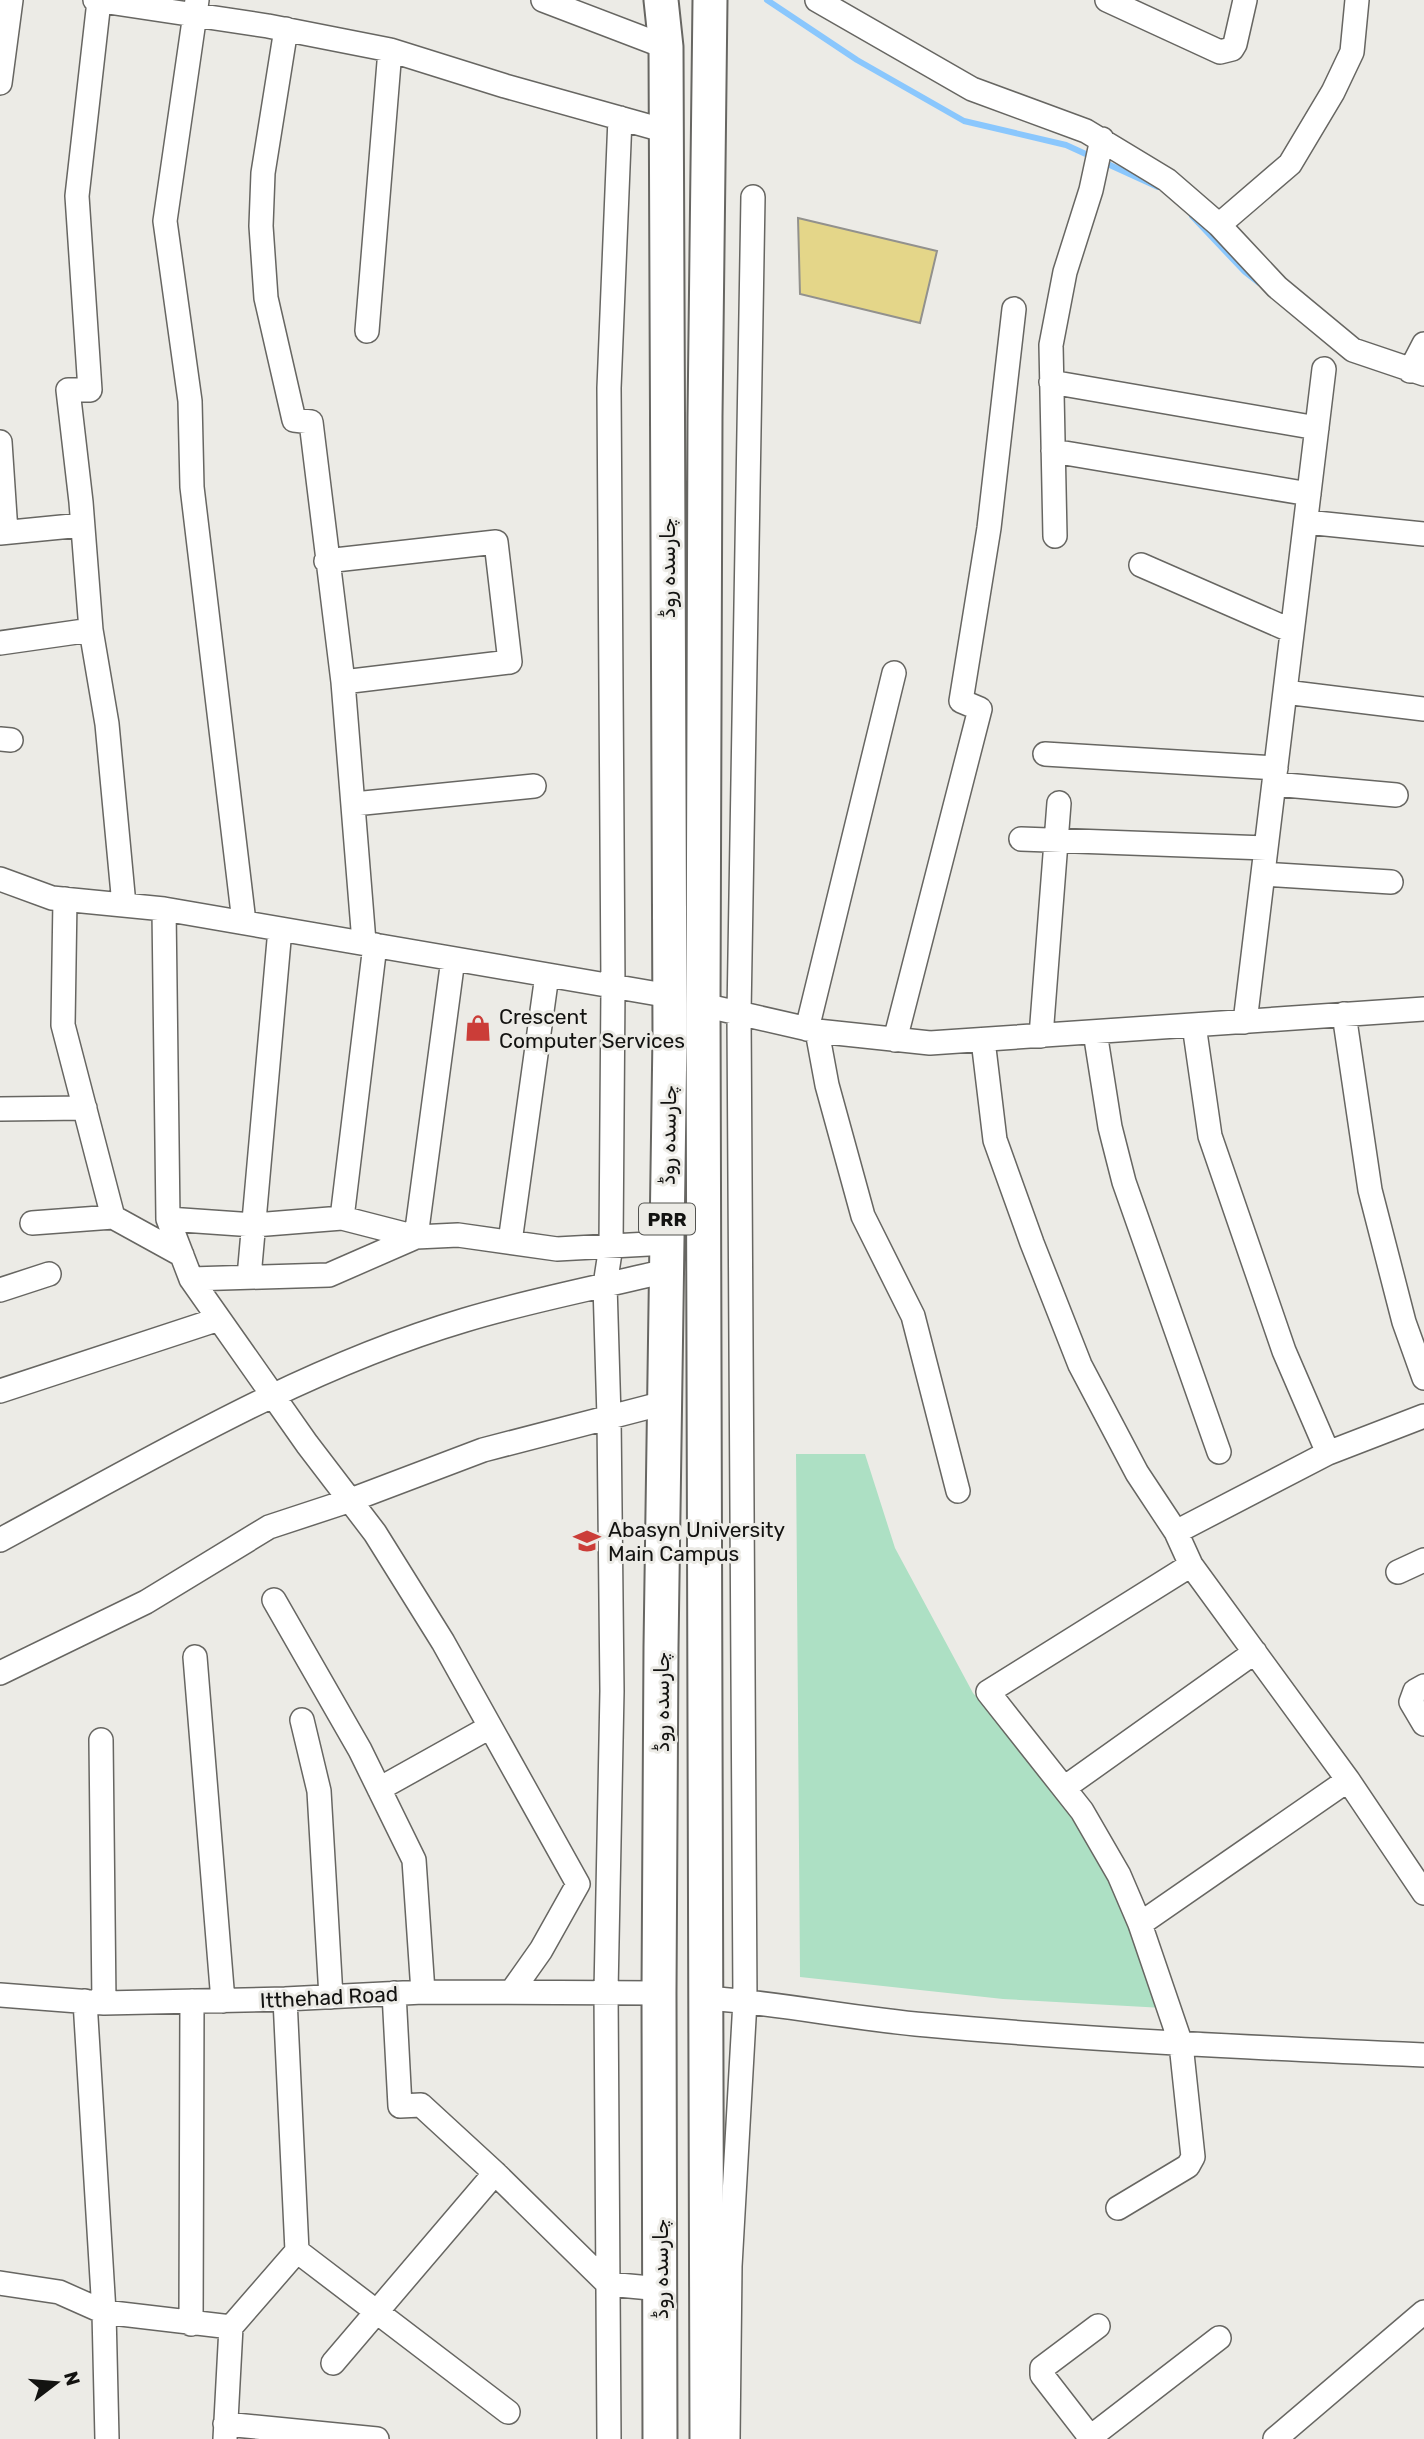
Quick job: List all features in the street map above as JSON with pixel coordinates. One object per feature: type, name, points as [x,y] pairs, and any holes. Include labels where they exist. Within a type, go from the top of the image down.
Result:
[{"type":"highway","name":"چارسدہ روڈ","points":[[660,2439],[661,1692],[670,996],[666,47],[661,0]]},
{"type":"highway","name":"چارسدہ روڈ","points":[[707,2439],[706,1694],[702,1302],[705,402],[710,0]]},
{"type":"highway","points":[[661,1692],[706,1694]]},
{"type":"street","points":[[0,83],[11,0]]},
{"type":"street","points":[[124,905],[107,724],[91,630],[68,390],[90,390],[77,196],[97,0],[195,7],[390,50],[505,86],[666,131]]},
{"type":"street","points":[[543,0],[666,47]]},
{"type":"street","points":[[817,0],[972,89],[1086,131],[1167,180],[1219,225],[1277,287],[1353,350],[1417,373],[1424,344]]},
{"type":"street","points":[[1107,0],[1220,52],[1232,49],[1235,44],[1245,0]]},
{"type":"street","points":[[1219,225],[1290,164],[1333,92],[1352,52],[1357,0]]},
{"type":"street","points":[[195,7],[165,221],[190,401],[192,486],[244,922]]},
{"type":"street","points":[[286,29],[263,173],[261,226],[266,298],[294,419],[311,422],[343,682],[369,944],[342,1218]]},
{"type":"street","points":[[367,331],[390,50]]},
{"type":"street","points":[[609,2439],[606,1992],[612,1691],[605,1285],[611,1246],[609,388],[620,118]]},
{"type":"street","points":[[1055,536],[1051,345],[1065,272],[1102,142]]},
{"type":"street","points":[[728,2439],[730,2266],[745,2001],[739,1014],[753,197]]},
{"type":"street","points":[[895,1040],[980,709],[961,701],[989,528],[1014,309]]},
{"type":"street","points":[[1245,1022],[1324,369]]},
{"type":"street","points":[[1051,382],[1317,428]]},
{"type":"street","points":[[0,442],[3,533],[82,525]]},
{"type":"street","points":[[1053,450],[1309,494]]},
{"type":"street","points":[[1306,522],[1424,534]]},
{"type":"street","points":[[326,561],[496,542],[510,662],[343,682]]},
{"type":"street","points":[[1141,565],[1292,631]]},
{"type":"street","points":[[0,643],[91,630]]},
{"type":"street","points":[[894,673],[812,1030],[863,1216],[913,1316],[958,1491]]},
{"type":"street","points":[[1285,692],[1424,709]]},
{"type":"street","points":[[1045,754],[1275,776],[1396,795]]},
{"type":"street","points":[[354,804],[534,786]]},
{"type":"street","points":[[1041,1036],[1059,803]]},
{"type":"street","points":[[1021,839],[1266,848]]},
{"type":"street","points":[[1263,874],[1391,882]]},
{"type":"street","points":[[0,879],[52,898],[164,909],[670,996]]},
{"type":"street","points":[[65,899],[64,1025],[114,1217]]},
{"type":"street","points":[[164,909],[168,1219],[191,1279],[376,1533],[436,1631],[578,1884],[541,1950],[512,1991]]},
{"type":"street","points":[[249,1277],[281,929]]},
{"type":"street","points":[[416,1237],[453,959]]},
{"type":"street","points":[[510,1242],[547,975]]},
{"type":"street","points":[[703,1005],[812,1030],[930,1043],[1424,1009]]},
{"type":"street","points":[[1344,1014],[1370,1190],[1404,1322],[1424,1378]]},
{"type":"street","points":[[1194,1025],[1210,1136],[1284,1351],[1328,1453]]},
{"type":"street","points":[[1095,1032],[1110,1127],[1124,1182],[1219,1451]]},
{"type":"street","points":[[983,1040],[995,1140],[1080,1365],[1137,1473],[1176,1532],[1191,1565],[1348,1780],[1424,1893]]},
{"type":"street","points":[[0,1109],[85,1108]]},
{"type":"street","points":[[32,1223],[114,1217],[182,1255]]},
{"type":"street","points":[[168,1219],[254,1225],[342,1218],[416,1237],[458,1234],[557,1249],[611,1246],[667,1256]]},
{"type":"street","points":[[191,1279],[329,1275],[416,1237]]},
{"type":"street","points":[[0,1539],[273,1395],[384,1349],[465,1320],[605,1285],[667,1256]]},
{"type":"street","points":[[0,1290],[49,1274]]},
{"type":"street","points":[[0,1391],[219,1319]]},
{"type":"street","points":[[0,1673],[146,1602],[269,1527],[351,1500],[483,1450],[664,1404]]},
{"type":"street","points":[[1176,1532],[1328,1453],[1424,1416]]},
{"type":"street","points":[[1398,1572],[1424,1559]]},
{"type":"street","points":[[1118,2208],[1188,2166],[1193,2157],[1181,2044],[1140,1924],[1119,1875],[1082,1811],[988,1692],[1191,1565]]},
{"type":"street","points":[[274,1600],[360,1750],[414,1860],[423,1992]]},
{"type":"street","points":[[1064,1788],[1255,1652]]},
{"type":"street","points":[[195,1657],[223,2001]]},
{"type":"street","points":[[1424,1686],[1415,1691],[1411,1702],[1424,1724]]},
{"type":"street","points":[[302,1720],[319,1791],[331,1997]]},
{"type":"street","points":[[379,1788],[490,1727]]},
{"type":"street","points":[[100,1740],[95,2002],[107,2439]]},
{"type":"street","points":[[1140,1924],[1348,1780]]},
{"type":"street","name":"Itthehad Road","points":[[0,1996],[95,2002],[223,2001],[423,1992],[659,1993]]},
{"type":"street","points":[[394,1993],[400,2106],[421,2105],[608,2284],[661,2289]]},
{"type":"street","points":[[706,1998],[925,2025],[1181,2044],[1424,2055]]},
{"type":"street","points":[[285,1999],[297,2251],[231,2327],[225,2431],[377,2439]]},
{"type":"street","points":[[191,2323],[192,2001]]},
{"type":"street","points":[[333,2363],[495,2173]]},
{"type":"street","points":[[297,2251],[508,2412]]},
{"type":"street","points":[[0,2283],[59,2292],[104,2312],[231,2327]]},
{"type":"street","points":[[1275,2439],[1424,2312]]},
{"type":"street","points":[[1098,2326],[1042,2368],[1042,2375],[1089,2438],[1219,2338]]},
{"type":"green space","points":[[796,1454],[865,1454],[895,1548],[973,1693],[1080,1817],[1181,2009],[1003,1999],[800,1977]]},
{"type":"building","points":[[798,218],[937,251],[920,323],[800,294]]},
{"type":"waterway","points":[[767,0],[857,60],[964,121],[1066,145],[1158,187]]},
{"type":"waterway","points":[[1192,216],[1245,272],[1259,283]]},
{"type":"place","name":"Crescent Computer Services","points":[[478,1028]]},
{"type":"place","name":"Abasyn University Main Campus","points":[[587,1541]]}]
